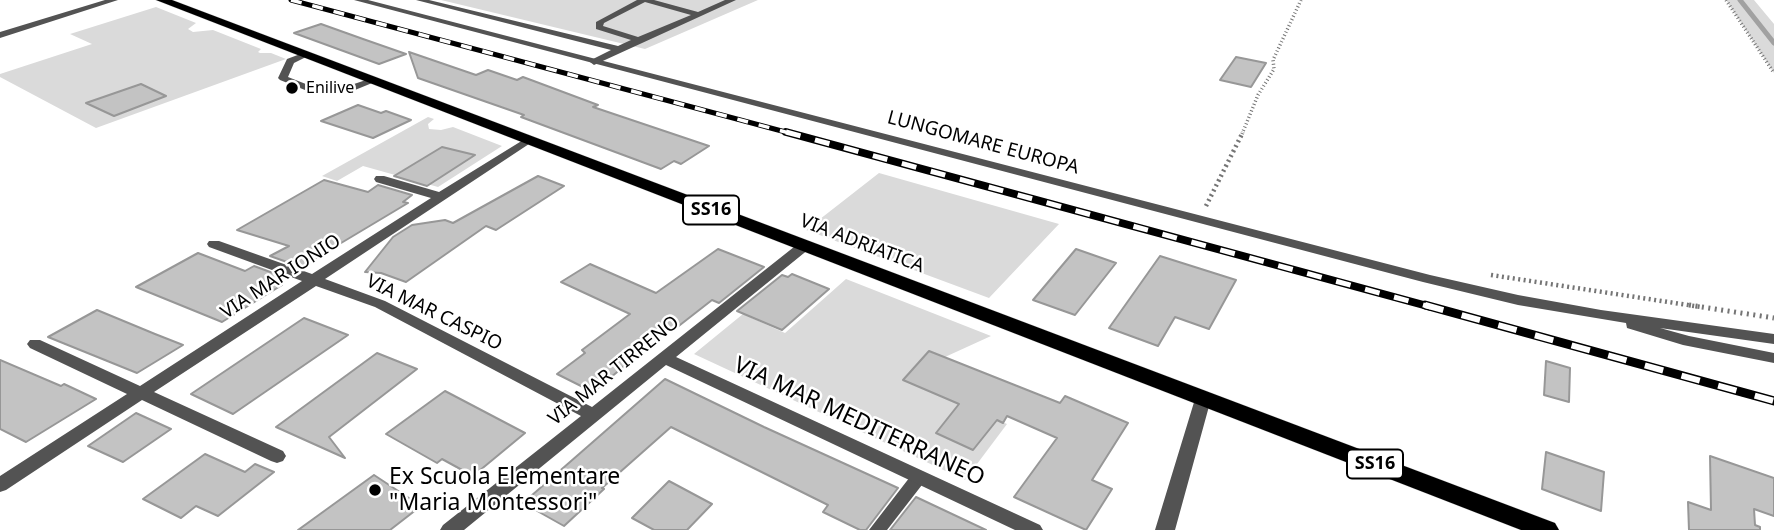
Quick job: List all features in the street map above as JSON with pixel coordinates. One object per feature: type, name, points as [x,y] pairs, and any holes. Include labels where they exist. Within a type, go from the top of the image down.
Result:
[{"type":"main road","name":"VIA ADRIATICA","points":[[162,0],[1547,530]]},
{"type":"street","points":[[0,35],[114,0]]},
{"type":"street","name":"LUNGOMARE EUROPA","points":[[358,0],[1428,279],[1518,300],[1601,315],[1774,339]]},
{"type":"street","name":"VIA MAR IONIO","points":[[0,485],[528,140]]},
{"type":"street","points":[[380,178],[442,197]]},
{"type":"street","name":"VIA MAR CASPIO","points":[[214,244],[380,304],[593,415]]},
{"type":"street","name":"VIA MAR TIRRENO","points":[[450,530],[804,246]]},
{"type":"street","name":"LUNGOMARE EUROPA","points":[[1601,315],[1667,336],[1774,358]]},
{"type":"street","points":[[35,344],[277,456]]},
{"type":"street","name":"VIA MAR MEDITERRANEO","points":[[664,358],[1033,530]]},
{"type":"street","points":[[1165,530],[1203,399]]},
{"type":"lane","points":[[420,0],[619,49]]},
{"type":"lane","points":[[639,40],[599,27],[600,22],[644,0],[698,14]]},
{"type":"lane","points":[[594,62],[732,0]]},
{"type":"lane","points":[[306,55],[290,61],[283,78],[315,91],[355,87],[372,80]]},
{"type":"lane","points":[[877,530],[919,477]]},
{"type":"path","points":[[1199,219],[1253,112],[1258,95],[1274,69],[1273,60],[1301,0]]},
{"type":"path","points":[[1726,0],[1774,72]]},
{"type":"path","points":[[1206,205],[1219,208]]},
{"type":"path","points":[[1481,272],[1583,290],[1774,317]]},
{"type":"shaded area","points":[[441,0],[758,0],[645,49]]},
{"type":"shaded area","points":[[1726,0],[1754,0],[1774,24],[1774,73]]},
{"type":"shaded area","points":[[156,7],[196,23],[188,29],[193,32],[213,30],[261,49],[258,52],[260,53],[271,53],[286,59],[96,128],[0,77],[0,74],[92,44],[70,34]]},
{"type":"shaded area","points":[[428,117],[434,119],[428,124],[429,129],[453,127],[502,146],[438,187],[363,166],[337,181],[322,176]],"holes":[[[442,147],[474,156],[434,181],[401,172]]]},
{"type":"shaded area","points":[[879,173],[1059,224],[989,298],[806,230]]},
{"type":"shaded area","points":[[846,279],[991,336],[945,357],[929,351],[903,380],[1007,424],[965,480],[694,354],[743,314],[785,333]]},
{"type":"building","points":[[321,24],[406,54],[379,64],[294,33]]},
{"type":"building","points":[[409,52],[476,75],[488,70],[517,80],[523,77],[598,105],[593,107],[709,146],[681,164],[674,161],[661,169],[521,117],[524,115],[418,78]]},
{"type":"building","points":[[1236,57],[1266,63],[1251,87],[1220,80]]},
{"type":"building","points":[[141,84],[166,96],[114,116],[86,103]]},
{"type":"building","points":[[358,105],[411,120],[373,138],[321,121]]},
{"type":"building","points":[[442,147],[475,155],[427,186],[394,176]]},
{"type":"building","points":[[538,176],[564,186],[496,230],[486,226],[406,282],[381,273],[365,272],[393,237],[412,225],[445,220],[453,223]]},
{"type":"building","points":[[324,180],[368,192],[378,185],[412,195],[403,202],[408,203],[301,267],[270,256],[289,246],[237,230]]},
{"type":"building","points":[[718,249],[764,267],[719,303],[712,300],[671,332],[668,330],[593,392],[557,374],[585,353],[582,350],[630,314],[561,282],[590,264],[656,293]]},
{"type":"building","points":[[1076,249],[1116,263],[1075,315],[1033,300]]},
{"type":"building","points":[[198,253],[245,271],[254,266],[284,277],[276,283],[282,285],[222,322],[136,287]]},
{"type":"building","points":[[1160,256],[1236,280],[1209,329],[1175,317],[1158,346],[1109,328]]},
{"type":"building","points":[[792,274],[829,289],[782,330],[737,311],[782,275],[788,277]]},
{"type":"building","points":[[97,310],[183,345],[137,373],[48,337]]},
{"type":"building","points":[[304,318],[348,335],[233,414],[191,394]]},
{"type":"building","points":[[929,351],[1060,403],[1065,396],[1128,423],[1092,480],[1112,489],[1086,530],[1014,497],[1057,438],[1007,416],[1003,423],[997,420],[973,450],[936,433],[959,404],[903,380]]},
{"type":"building","points":[[377,353],[417,369],[329,437],[345,458],[276,427]]},
{"type":"building","points":[[0,360],[96,399],[26,442],[0,429]]},
{"type":"building","points":[[1546,361],[1570,368],[1569,402],[1544,395]]},
{"type":"building","points":[[665,379],[898,488],[866,530],[860,530],[823,512],[828,505],[671,427],[564,526],[523,503]]},
{"type":"building","points":[[445,391],[525,433],[473,476],[442,459],[437,463],[386,434]]},
{"type":"building","points":[[136,413],[171,429],[123,462],[88,446]]},
{"type":"building","points":[[1546,452],[1604,472],[1601,511],[1542,489]]},
{"type":"building","points":[[205,454],[245,472],[255,464],[274,472],[218,516],[196,506],[181,518],[143,499]]},
{"type":"building","points":[[1710,456],[1774,478],[1774,516],[1754,509],[1755,525],[1760,527],[1760,530],[1689,530],[1688,502],[1711,510]]},
{"type":"building","name":"Ex Scuola Elementare \"Maria Montessori\"","points":[[374,475],[421,506],[390,530],[298,530]]},
{"type":"building","points":[[669,481],[712,504],[687,530],[654,530],[632,518]]},
{"type":"building","points":[[916,497],[986,530],[890,530]]},
{"type":"waterway","points":[[1740,0],[1774,43]]},
{"type":"railway","points":[[291,0],[793,134]]},
{"type":"railway","points":[[786,132],[1431,307]]},
{"type":"railway","points":[[1425,305],[1774,401]]},
{"type":"place","name":"Enilive","points":[[292,88]]},
{"type":"place","name":"Ex Scuola Elementare \"Maria Montessori\"","points":[[375,490]]}]
